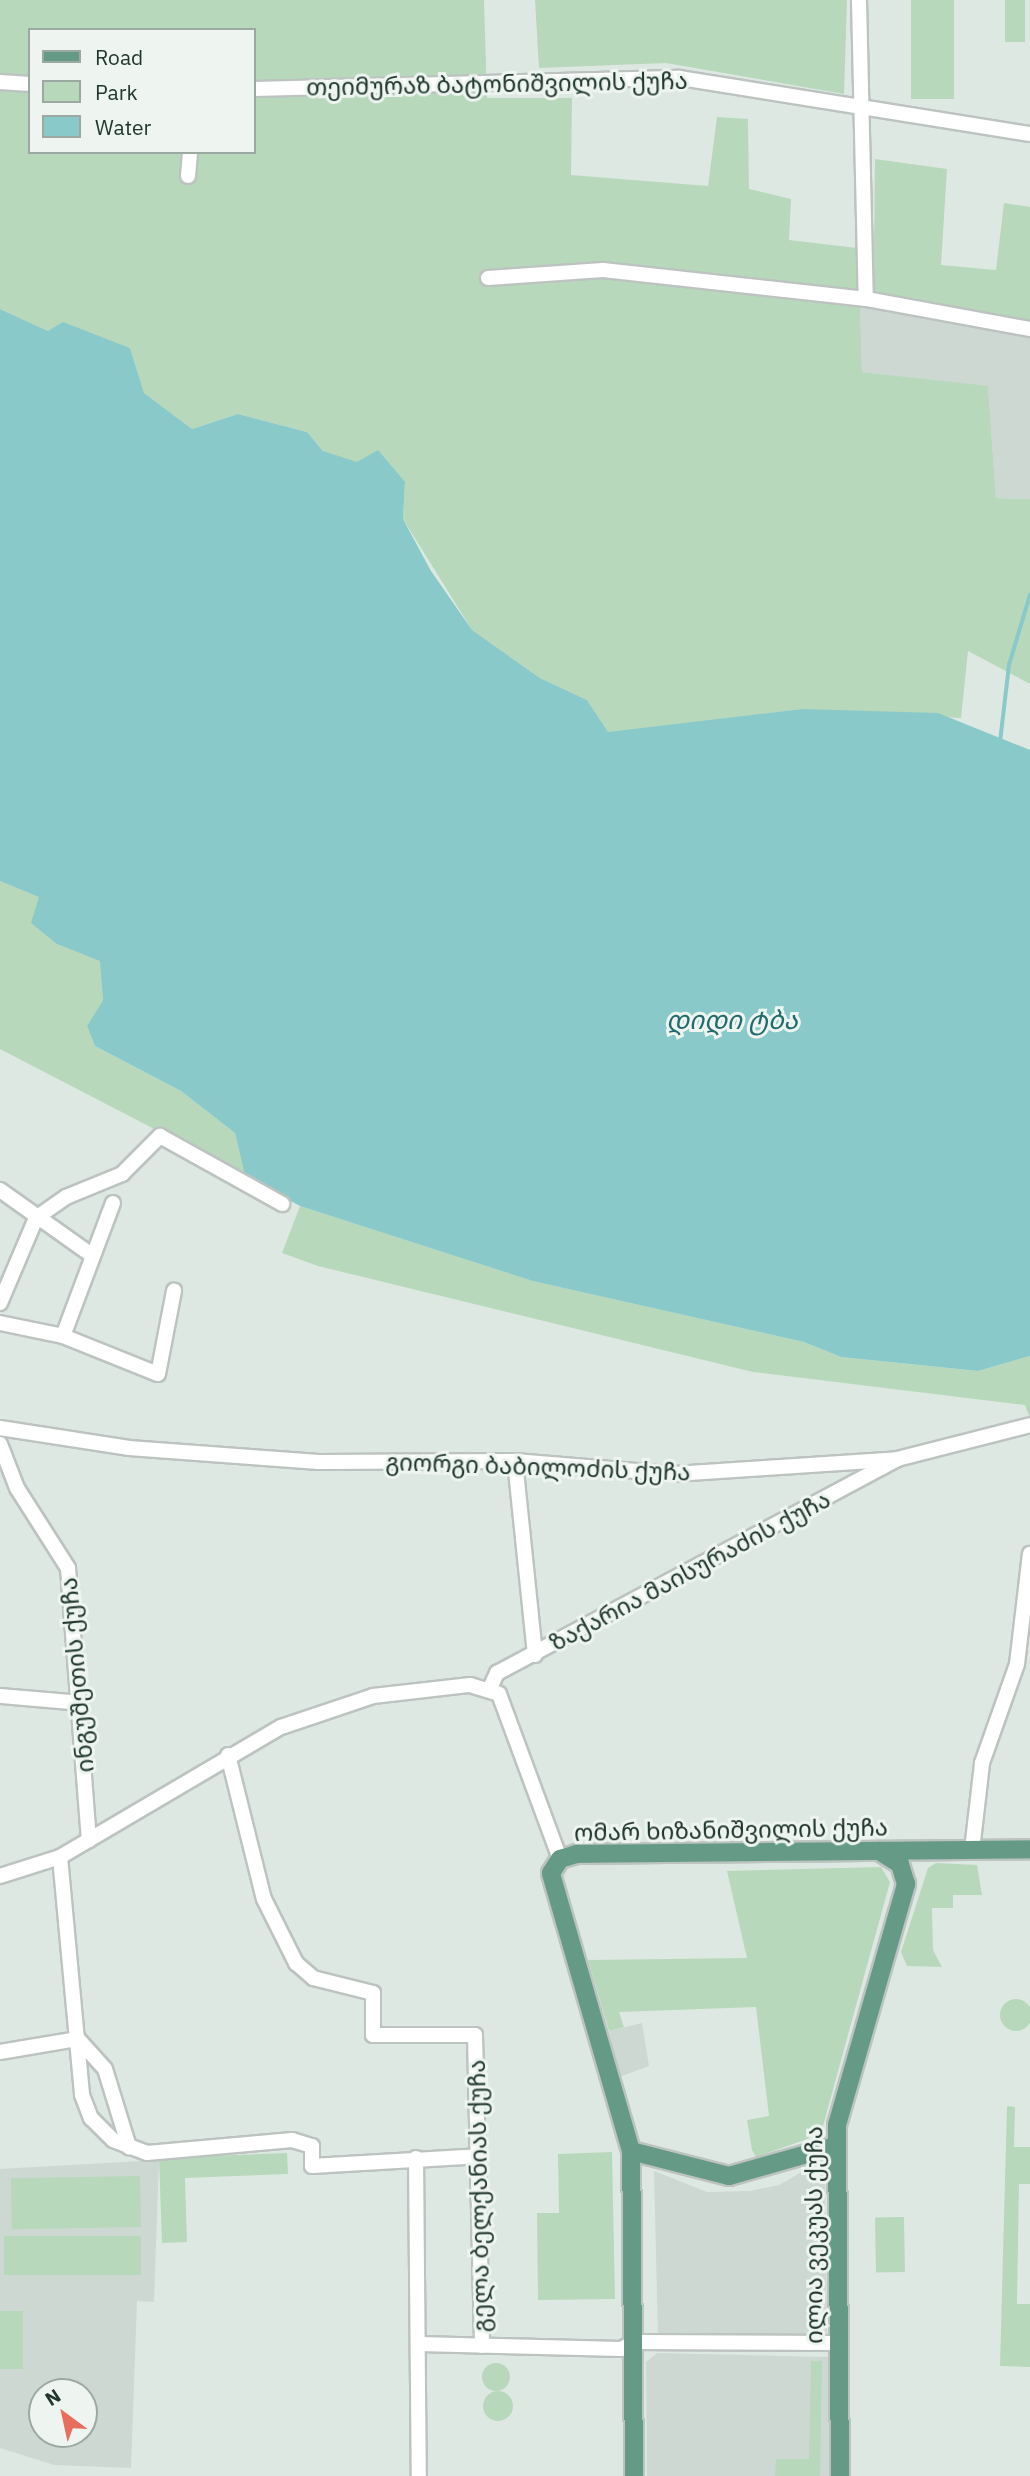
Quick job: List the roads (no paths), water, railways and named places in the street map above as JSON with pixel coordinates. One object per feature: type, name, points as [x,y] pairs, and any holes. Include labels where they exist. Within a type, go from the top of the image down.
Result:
[{"type":"main road","name":"ომარ ხიზანიშვილის ქუჩა","points":[[634,2476],[635,2342],[631,2151],[552,1886],[560,1859],[877,1850],[1030,1849]]},
{"type":"main road","points":[[877,1850],[900,1864],[906,1884]]},
{"type":"main road","name":"ილია ვეკუას ქუჩა","points":[[840,2476],[835,2146],[839,2108],[906,1884],[920,1860],[935,1850]]},
{"type":"main road","points":[[631,2151],[729,2176],[835,2146]]},
{"type":"street","points":[[859,0],[856,105],[865,173],[866,299]]},
{"type":"street","name":"თეიმურაზ ბატონიშვილის ქუჩა","points":[[256,89],[680,78],[1030,134]]},
{"type":"street","points":[[0,82],[28,84]]},
{"type":"street","points":[[188,176],[190,154]]},
{"type":"street","points":[[488,278],[603,270],[866,299],[1030,329]]},
{"type":"street","points":[[0,1303],[36,1218],[66,1197],[122,1174],[160,1136],[282,1204]]},
{"type":"street","points":[[0,1190],[36,1218],[69,1234],[93,1256]]},
{"type":"street","points":[[63,1336],[113,1203]]},
{"type":"street","points":[[0,1323],[63,1336],[158,1374],[174,1291]]},
{"type":"street","name":"გიორგი ბაბილოძის ქუჩა","points":[[0,1428],[129,1448],[318,1462],[515,1461],[674,1474],[897,1459],[1030,1425]]},
{"type":"street","name":"ინგუშეთის ქუჩა","points":[[0,1444],[17,1488],[68,1568],[81,1703],[89,1840]]},
{"type":"street","name":"ზაქარია მაისურაძის ქუჩა","points":[[490,1688],[497,1673],[897,1459]]},
{"type":"street","points":[[515,1461],[535,1655]]},
{"type":"street","points":[[972,1850],[982,1763],[1017,1664],[1030,1554]]},
{"type":"street","points":[[0,1876],[60,1857],[228,1755],[281,1727],[373,1696],[438,1686],[490,1688],[516,1730],[560,1859]]},
{"type":"street","points":[[0,1696],[81,1703]]},
{"type":"street","name":"გელა ბელქანიას ქუჩა","points":[[228,1755],[264,1899],[296,1962],[313,1978],[373,1993],[373,2035],[475,2035],[482,2346]]},
{"type":"street","points":[[60,1857],[82,2095],[91,2118],[129,2147],[147,2153],[292,2140],[312,2146],[312,2166],[478,2156]]},
{"type":"street","points":[[0,2052],[78,2039]]},
{"type":"street","points":[[78,2039],[105,2069],[129,2147]]},
{"type":"street","points":[[416,2158],[419,2476]]},
{"type":"street","points":[[418,2344],[621,2349],[635,2342],[839,2343]]},
{"type":"water","name":"დიდი ტბა","points":[[0,309],[48,331],[63,322],[130,348],[144,393],[192,429],[238,414],[307,432],[323,451],[357,462],[378,450],[405,482],[403,519],[431,571],[472,630],[540,678],[587,700],[608,732],[802,709],[938,713],[1030,750],[1030,1356],[978,1371],[841,1357],[804,1342],[533,1281],[300,1206],[245,1176],[235,1133],[181,1091],[95,1046],[87,1026],[103,1000],[100,961],[57,944],[31,923],[39,897],[0,881]]},
{"type":"waterway","points":[[1000,742],[1009,665],[1030,595]]}]
